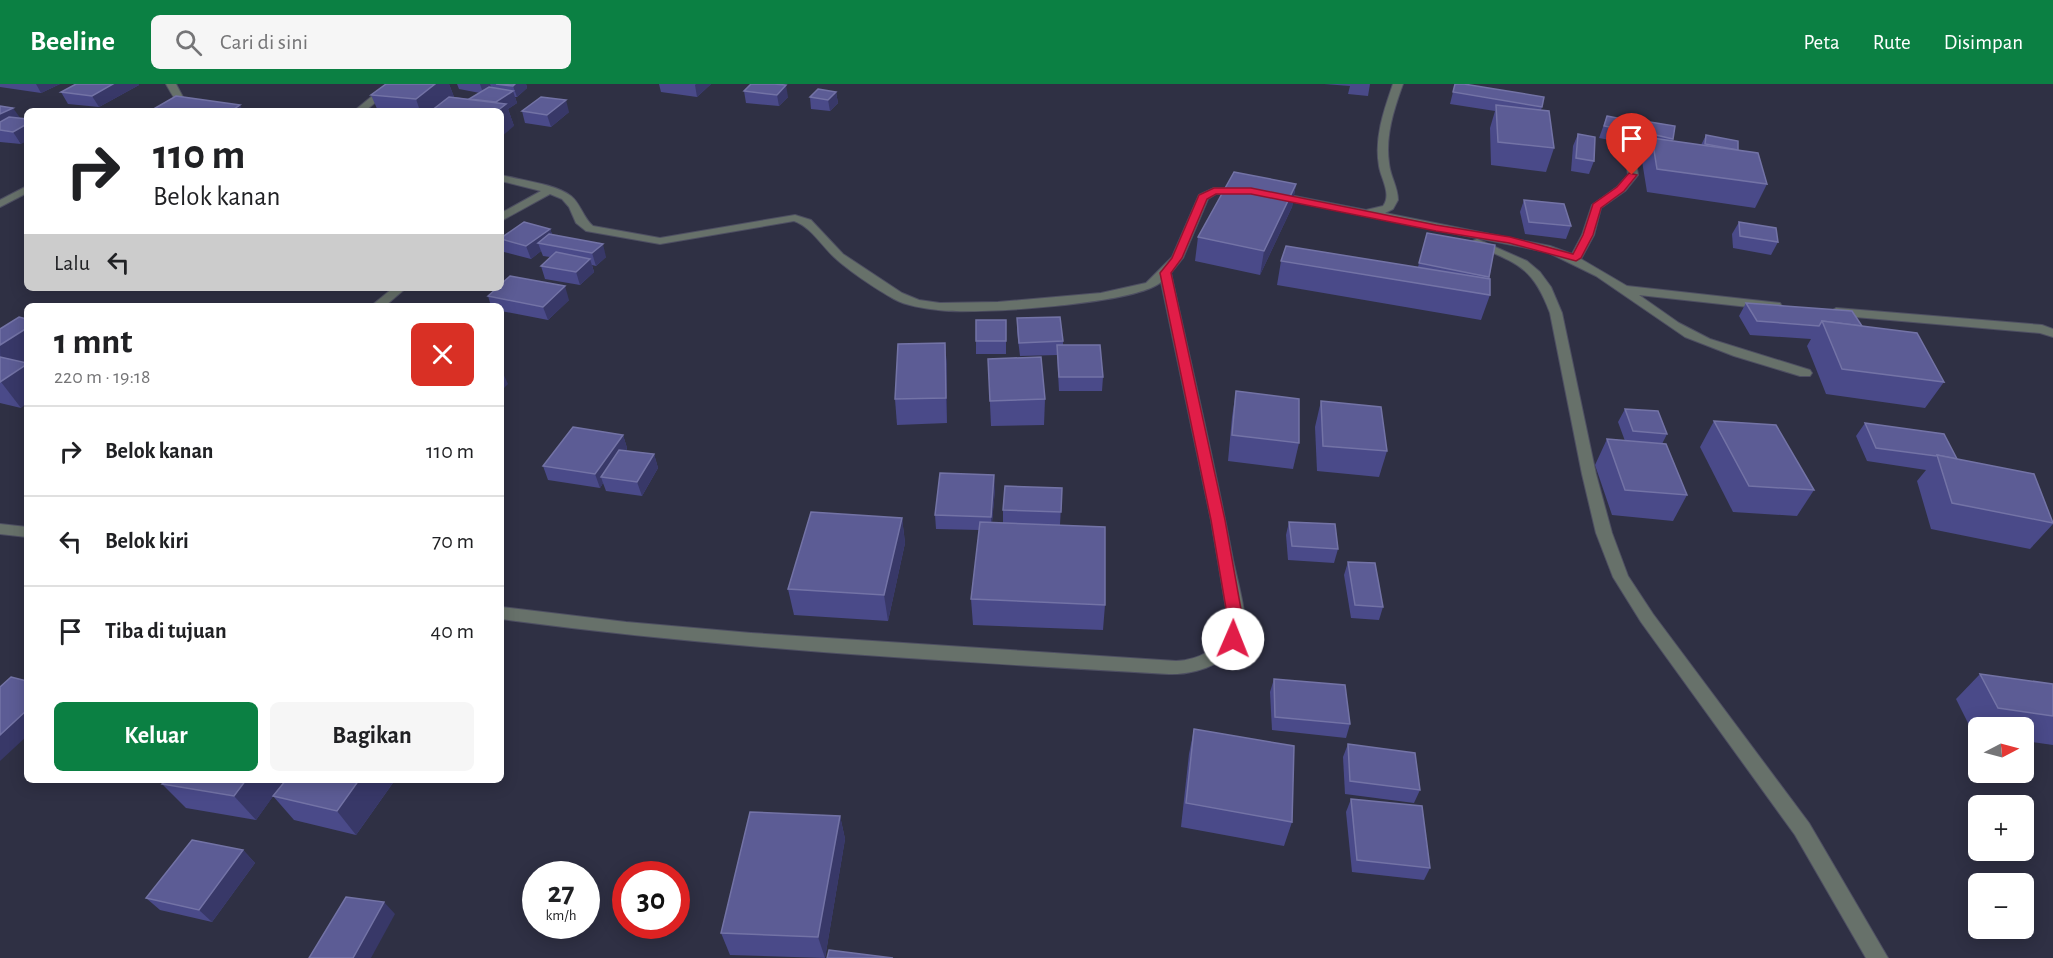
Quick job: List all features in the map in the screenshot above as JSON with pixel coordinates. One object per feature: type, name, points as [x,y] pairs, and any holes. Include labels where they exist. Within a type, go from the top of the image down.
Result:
[{"type":"street","points":[[171,84],[175,104],[186,108]]},
{"type":"street","points":[[363,108],[393,84]]},
{"type":"street","points":[[1361,213],[1382,211],[1389,207],[1392,201],[1384,166],[1383,146],[1398,84]]},
{"type":"street","points":[[1576,258],[1588,235],[1596,207],[1621,189],[1632,175],[1631,158]]},
{"type":"street","points":[[504,179],[550,190],[570,201],[580,221],[590,229],[660,241],[795,218],[807,222],[840,256],[898,296],[916,303],[940,307],[998,306],[1101,297],[1150,286],[1166,273],[1177,258],[1203,197],[1214,191],[1251,191],[1452,231],[1510,240],[1576,258],[1627,290],[1677,327],[1708,342],[1805,373]]},
{"type":"street","points":[[504,216],[550,190]]},
{"type":"street","points":[[0,204],[24,191]]},
{"type":"street","points":[[1452,231],[1516,261],[1536,274],[1546,290],[1556,313],[1586,463],[1604,533],[1621,577],[1647,618],[1802,829],[1878,958]]},
{"type":"street","points":[[504,613],[592,626],[850,649],[1105,664],[1188,667],[1205,662],[1220,653],[1233,639],[1237,626],[1218,520],[1166,273]]},
{"type":"street","points":[[1627,290],[1791,307]]},
{"type":"street","points":[[381,303],[396,291]]},
{"type":"street","points":[[1826,311],[2042,329],[2053,333]]},
{"type":"street","points":[[0,529],[24,532]]},
{"type":"building","points":[[76,84],[113,84],[92,96],[61,92]]},
{"type":"building","points":[[386,84],[435,84],[416,99],[371,95]]},
{"type":"building","points":[[751,84],[786,85],[777,95],[744,91]]},
{"type":"building","points":[[1455,84],[1544,97],[1542,107],[1453,92]]},
{"type":"building","points":[[489,87],[513,91],[496,102],[469,99]]},
{"type":"building","points":[[818,89],[836,92],[828,100],[810,97]]},
{"type":"building","points":[[176,96],[240,105],[236,108],[155,108]]},
{"type":"building","points":[[449,97],[506,104],[501,108],[435,108]]},
{"type":"building","points":[[541,97],[566,100],[547,115],[522,111]]},
{"type":"building","points":[[1496,105],[1549,111],[1554,148],[1498,142]]},
{"type":"building","points":[[0,106],[13,108],[0,114]]},
{"type":"building","points":[[1607,116],[1638,122],[1635,132],[1604,126]]},
{"type":"building","points":[[9,117],[24,119],[24,126],[13,132],[0,130],[0,122]]},
{"type":"building","points":[[1650,122],[1675,126],[1673,139],[1647,133]]},
{"type":"building","points":[[1578,134],[1595,137],[1594,161],[1576,158]]},
{"type":"building","points":[[1706,135],[1738,141],[1738,150],[1705,144]]},
{"type":"building","points":[[1652,138],[1758,153],[1767,184],[1657,169]]},
{"type":"building","points":[[1234,172],[1296,184],[1264,251],[1198,237]]},
{"type":"building","points":[[1524,200],[1564,204],[1571,226],[1529,222]]},
{"type":"building","points":[[524,222],[550,229],[526,246],[504,240],[504,236]]},
{"type":"building","points":[[1739,222],[1776,228],[1778,242],[1740,236]]},
{"type":"building","points":[[1427,233],[1495,245],[1489,277],[1419,263]]},
{"type":"building","points":[[549,234],[603,244],[592,253],[538,243]]},
{"type":"building","points":[[1286,246],[1490,279],[1490,295],[1281,261]]},
{"type":"building","points":[[556,252],[590,259],[576,272],[541,266]]},
{"type":"building","points":[[510,276],[565,286],[543,307],[488,296],[494,291],[504,291],[504,281]]},
{"type":"building","points":[[1746,303],[1852,311],[1862,326],[1822,321],[1819,326],[1757,321]]},
{"type":"building","points":[[19,317],[24,318],[24,330],[0,345],[0,329]]},
{"type":"building","points":[[1060,317],[1063,341],[1019,343],[1017,318]]},
{"type":"building","points":[[976,320],[1006,320],[1006,341],[976,341]]},
{"type":"building","points":[[1822,321],[1917,333],[1944,382],[1842,369]]},
{"type":"building","points":[[945,343],[946,398],[895,399],[898,344]]},
{"type":"building","points":[[1057,345],[1100,345],[1103,377],[1059,377]]},
{"type":"building","points":[[0,357],[24,362],[24,366],[0,382]]},
{"type":"building","points":[[1041,357],[1045,399],[990,401],[988,359]]},
{"type":"building","points":[[1236,391],[1299,399],[1299,443],[1232,435]]},
{"type":"building","points":[[1321,401],[1381,407],[1387,451],[1323,446]]},
{"type":"building","points":[[1625,409],[1658,411],[1667,434],[1633,431]]},
{"type":"building","points":[[1714,421],[1776,425],[1814,490],[1749,486]]},
{"type":"building","points":[[1865,423],[1944,434],[1957,459],[1876,448]]},
{"type":"building","points":[[573,427],[623,435],[595,474],[543,466]]},
{"type":"building","points":[[1607,439],[1666,444],[1687,495],[1625,490]]},
{"type":"building","points":[[619,450],[654,454],[637,482],[601,477]]},
{"type":"building","points":[[1937,455],[2034,474],[2053,523],[1952,503]]},
{"type":"building","points":[[940,473],[994,475],[991,517],[935,515]]},
{"type":"building","points":[[1005,486],[1062,488],[1061,512],[1003,510]]},
{"type":"building","points":[[811,512],[902,518],[884,595],[788,589]]},
{"type":"building","points":[[980,522],[1105,527],[1105,605],[971,599]]},
{"type":"building","points":[[1289,522],[1335,524],[1338,549],[1292,546]]},
{"type":"building","points":[[1348,562],[1375,563],[1383,607],[1355,605]]},
{"type":"building","points":[[1980,674],[2053,684],[2053,716],[1998,708]]},
{"type":"building","points":[[11,677],[24,680],[24,713],[0,735],[0,687]]},
{"type":"building","points":[[1274,679],[1345,685],[1350,724],[1275,717]]},
{"type":"building","points":[[1194,729],[1294,746],[1292,822],[1186,803]]},
{"type":"building","points":[[1348,744],[1415,753],[1420,790],[1350,781]]},
{"type":"building","points":[[163,783],[244,783],[234,796]]},
{"type":"building","points":[[284,783],[357,783],[337,811],[273,796]]},
{"type":"building","points":[[1351,799],[1422,806],[1430,868],[1357,860]]},
{"type":"building","points":[[750,812],[840,816],[818,937],[721,933]]},
{"type":"building","points":[[192,840],[243,850],[199,910],[146,898]]},
{"type":"building","points":[[346,897],[384,902],[353,958],[309,958]]},
{"type":"building","points":[[829,950],[893,958],[827,958]]},
{"type":"route","points":[[1233,639],[1237,626],[1218,520],[1166,273],[1177,258],[1203,197],[1214,191],[1232,189],[1278,195],[1436,228],[1510,240],[1550,249],[1576,258],[1588,235],[1596,207],[1621,189],[1632,175]]}]
